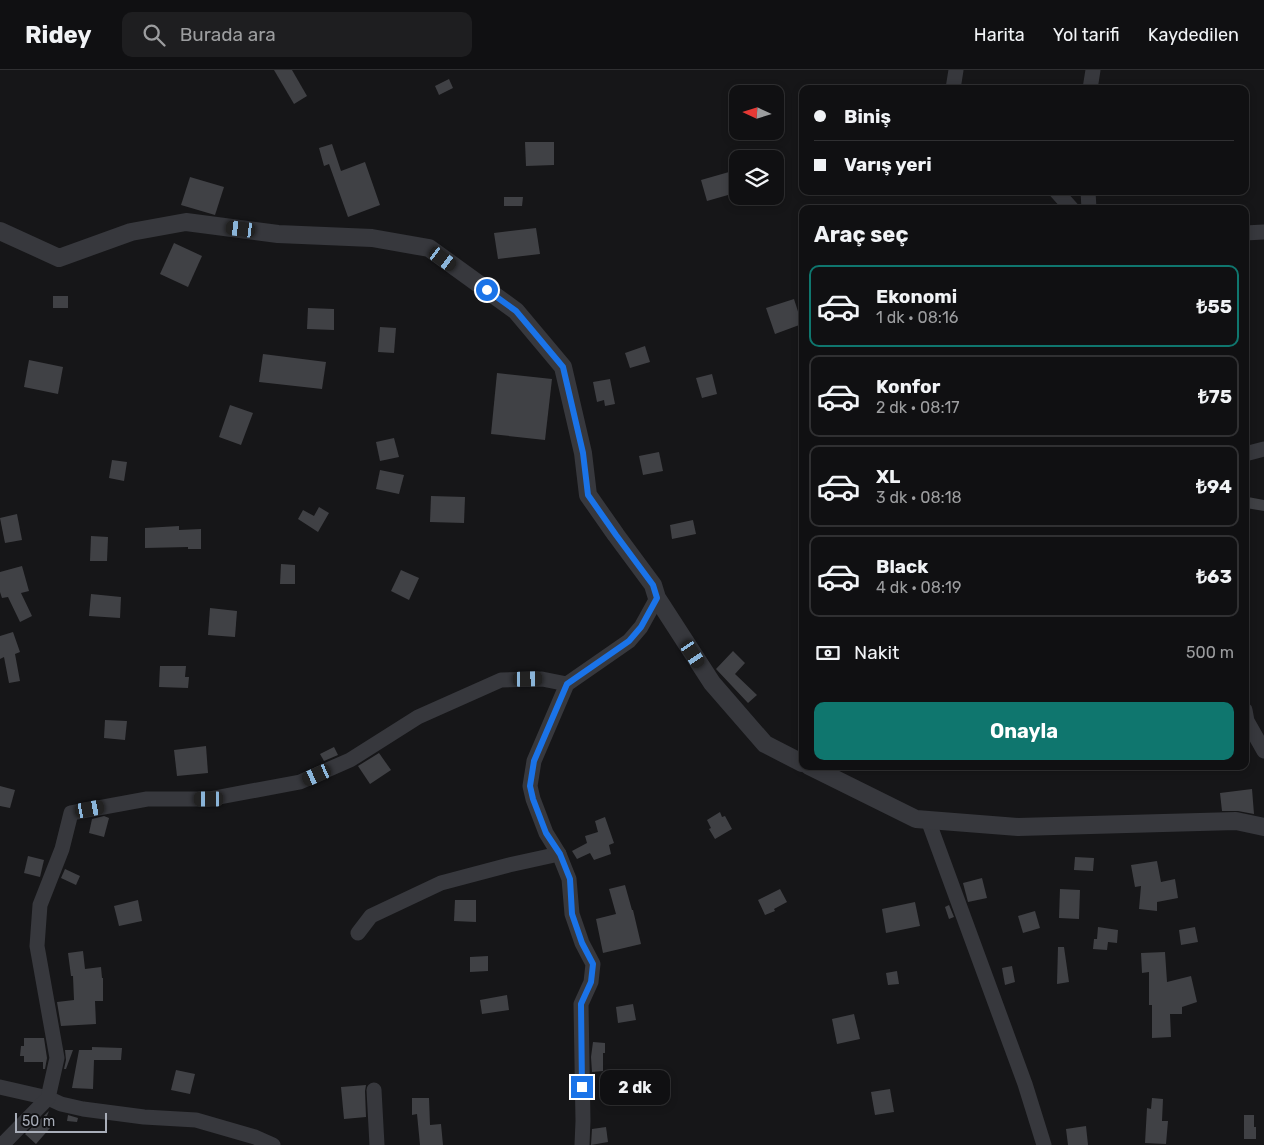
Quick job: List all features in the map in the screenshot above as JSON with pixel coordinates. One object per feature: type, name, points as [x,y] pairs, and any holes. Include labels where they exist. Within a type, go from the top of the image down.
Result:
[{"type":"street","points":[[954,85],[956,70]]},
{"type":"street","points":[[1091,85],[1093,70]]},
{"type":"street","points":[[1060,195],[1068,205]]},
{"type":"street","points":[[0,231],[59,258],[132,232],[186,222],[278,234],[372,238],[429,248],[516,311],[563,367],[583,453],[588,495],[653,585],[657,598],[712,683],[765,744],[799,761]]},
{"type":"street","points":[[1249,233],[1264,232]]},
{"type":"street","points":[[1249,453],[1264,449]]},
{"type":"street","points":[[582,1145],[581,1004],[591,982],[593,964],[582,943],[572,914],[570,879],[560,854],[546,833],[530,786],[534,761],[567,684],[629,641],[641,627],[657,598]]},
{"type":"street","points":[[2,1145],[48,1098],[57,1058],[37,946],[40,905],[62,849],[71,813],[147,799],[209,799],[300,782],[350,760],[418,717],[501,680],[542,679],[567,684]]},
{"type":"street","points":[[1249,725],[1264,751]]},
{"type":"street","points":[[817,770],[916,819],[1018,827],[1236,821],[1264,827]]},
{"type":"street","points":[[928,820],[1025,1084],[1044,1145]]},
{"type":"street","points":[[358,933],[371,916],[441,883],[560,854]]},
{"type":"street","points":[[0,1086],[82,1109],[144,1117],[196,1120],[254,1137],[274,1145]]},
{"type":"street","points":[[374,1090],[377,1145]]},
{"type":"building","points":[[274,70],[292,70],[307,96],[294,104]]},
{"type":"building","points":[[449,79],[453,88],[439,95],[435,86]]},
{"type":"building","points":[[525,142],[554,142],[554,165],[526,166]]},
{"type":"building","points":[[332,144],[341,171],[365,162],[380,205],[348,217],[329,164],[324,166],[319,148]]},
{"type":"building","points":[[729,172],[729,195],[707,201],[701,180]]},
{"type":"building","points":[[190,177],[224,187],[215,215],[181,205]]},
{"type":"building","points":[[504,197],[523,197],[522,206],[504,206]]},
{"type":"building","points":[[536,228],[540,254],[498,259],[494,233]]},
{"type":"building","points":[[174,243],[202,256],[188,287],[160,274]]},
{"type":"building","points":[[53,296],[68,296],[68,308],[53,308]]},
{"type":"building","points":[[794,299],[799,315],[799,325],[775,334],[766,308]]},
{"type":"building","points":[[308,308],[334,309],[334,330],[307,329]]},
{"type":"building","points":[[380,327],[396,328],[394,353],[378,352]]},
{"type":"building","points":[[645,346],[650,362],[630,368],[625,353]]},
{"type":"building","points":[[263,354],[326,362],[322,389],[259,382]]},
{"type":"building","points":[[29,360],[63,367],[58,394],[24,387]]},
{"type":"building","points":[[497,373],[552,379],[545,440],[491,434]]},
{"type":"building","points":[[712,374],[717,394],[702,398],[696,378]]},
{"type":"building","points":[[610,379],[615,404],[605,406],[604,400],[597,402],[593,382]]},
{"type":"building","points":[[230,405],[253,413],[241,445],[219,437]]},
{"type":"building","points":[[394,438],[399,457],[380,461],[376,442]]},
{"type":"building","points":[[659,452],[663,471],[643,475],[639,456]]},
{"type":"building","points":[[112,460],[127,462],[124,481],[109,478]]},
{"type":"building","points":[[380,470],[404,475],[399,494],[376,489]]},
{"type":"building","points":[[431,496],[465,497],[464,523],[430,522]]},
{"type":"building","points":[[1249,497],[1264,500],[1264,511],[1249,508]]},
{"type":"building","points":[[319,507],[329,513],[318,532],[298,519],[303,510],[314,516]]},
{"type":"building","points":[[17,514],[22,540],[5,543],[0,518]]},
{"type":"building","points":[[693,520],[696,534],[672,539],[670,525]]},
{"type":"building","points":[[179,526],[179,530],[201,529],[201,549],[188,549],[188,547],[145,548],[145,528]]},
{"type":"building","points":[[91,536],[108,537],[107,561],[90,561]]},
{"type":"building","points":[[281,564],[295,565],[295,584],[280,584]]},
{"type":"building","points":[[22,566],[29,591],[21,593],[32,616],[20,622],[8,597],[2,598],[0,592],[0,572]]},
{"type":"building","points":[[401,570],[419,578],[409,600],[391,591]]},
{"type":"building","points":[[91,594],[121,597],[120,618],[89,616]]},
{"type":"building","points":[[210,608],[237,611],[235,637],[208,635]]},
{"type":"building","points":[[13,632],[20,652],[15,654],[20,681],[9,683],[4,657],[0,659],[0,636]]},
{"type":"building","points":[[733,651],[745,663],[735,674],[757,695],[748,703],[716,669]]},
{"type":"building","points":[[160,666],[186,666],[185,677],[189,677],[188,688],[159,687]]},
{"type":"building","points":[[105,720],[127,721],[125,740],[104,738]]},
{"type":"building","points":[[206,746],[208,773],[177,776],[174,750]]},
{"type":"building","points":[[334,747],[338,755],[324,761],[320,754]]},
{"type":"building","points":[[379,753],[391,770],[370,784],[358,766]]},
{"type":"building","points":[[0,786],[15,790],[10,808],[0,806]]},
{"type":"building","points":[[1252,789],[1254,814],[1222,811],[1220,793]]},
{"type":"building","points":[[720,812],[722,817],[725,816],[732,829],[715,839],[709,829],[711,828],[707,820]]},
{"type":"building","points":[[104,816],[109,818],[104,837],[89,833],[92,819]]},
{"type":"building","points":[[605,817],[614,843],[609,845],[611,854],[594,860],[590,853],[577,859],[572,851],[587,843],[585,836],[598,832],[595,821]]},
{"type":"building","points":[[28,856],[44,860],[40,877],[24,873]]},
{"type":"building","points":[[1075,857],[1094,858],[1093,871],[1074,870]]},
{"type":"building","points":[[1157,861],[1161,882],[1175,879],[1178,898],[1157,902],[1157,911],[1139,909],[1141,886],[1135,887],[1131,865]]},
{"type":"building","points":[[65,869],[80,876],[76,885],[61,878]]},
{"type":"building","points":[[982,878],[987,898],[968,902],[963,883]]},
{"type":"building","points":[[625,885],[641,944],[603,953],[596,919],[616,914],[609,889]]},
{"type":"building","points":[[780,889],[787,902],[774,909],[775,911],[765,915],[758,900]]},
{"type":"building","points":[[1060,889],[1080,890],[1079,919],[1059,918]]},
{"type":"building","points":[[138,900],[142,921],[119,926],[114,906]]},
{"type":"building","points":[[455,900],[476,900],[476,922],[454,921]]},
{"type":"building","points":[[915,902],[920,926],[886,933],[882,909]]},
{"type":"building","points":[[949,905],[954,917],[949,919],[945,907]]},
{"type":"building","points":[[1035,911],[1040,928],[1023,933],[1018,916]]},
{"type":"building","points":[[1098,927],[1118,930],[1117,943],[1108,942],[1107,950],[1093,949],[1094,939],[1097,939]]},
{"type":"building","points":[[1195,927],[1198,942],[1181,945],[1179,930]]},
{"type":"building","points":[[1058,947],[1064,947],[1069,982],[1057,984]]},
{"type":"building","points":[[83,951],[85,969],[101,967],[103,1001],[95,1001],[96,1024],[61,1026],[57,1002],[74,1000],[73,976],[71,976],[68,953]]},
{"type":"building","points":[[1165,952],[1167,982],[1191,976],[1197,1002],[1182,1007],[1182,1014],[1170,1014],[1171,1037],[1152,1038],[1149,972],[1142,973],[1141,953]]},
{"type":"building","points":[[488,956],[488,971],[470,972],[470,957]]},
{"type":"building","points":[[1012,966],[1015,982],[1005,985],[1002,968]]},
{"type":"building","points":[[897,971],[899,984],[888,985],[886,973]]},
{"type":"building","points":[[507,995],[509,1010],[482,1014],[480,1000]]},
{"type":"building","points":[[633,1004],[636,1020],[618,1023],[616,1007]]},
{"type":"building","points":[[854,1014],[860,1039],[837,1044],[832,1019]]},
{"type":"building","points":[[24,1038],[44,1038],[47,1058],[45,1069],[43,1069],[43,1062],[24,1062],[24,1056],[20,1056],[21,1046],[24,1046]]},
{"type":"building","points":[[593,1042],[605,1043],[603,1071],[592,1072]]},
{"type":"building","points":[[92,1047],[122,1048],[121,1060],[94,1060],[93,1089],[72,1088],[79,1050],[92,1050]]},
{"type":"building","points":[[65,1050],[73,1050],[66,1069],[64,1069],[66,1060]]},
{"type":"building","points":[[176,1070],[195,1074],[190,1094],[171,1090]]},
{"type":"building","points":[[366,1085],[366,1117],[344,1119],[341,1087]]},
{"type":"building","points":[[890,1089],[894,1112],[875,1115],[871,1092]]},
{"type":"building","points":[[412,1098],[429,1098],[430,1125],[441,1124],[443,1145],[420,1145],[417,1114],[412,1115]]},
{"type":"building","points":[[1152,1098],[1163,1099],[1162,1121],[1168,1121],[1166,1144],[1145,1143],[1147,1108],[1151,1109]]},
{"type":"building","points":[[49,1111],[44,1123],[50,1128],[36,1144],[25,1134]]},
{"type":"building","points":[[68,1115],[78,1118],[77,1122],[67,1121]]},
{"type":"building","points":[[1244,1115],[1254,1115],[1256,1139],[1244,1139]]},
{"type":"building","points":[[1086,1126],[1088,1145],[1068,1145],[1066,1129]]},
{"type":"building","points":[[606,1127],[608,1142],[591,1145],[592,1129]]},
{"type":"route","points":[[487,290],[516,311],[563,367],[583,453],[588,495],[653,585],[657,598],[641,627],[629,641],[567,684],[534,761],[530,786],[546,833],[560,854],[570,879],[572,914],[582,943],[593,964],[591,982],[581,1004],[582,1087]]}]
